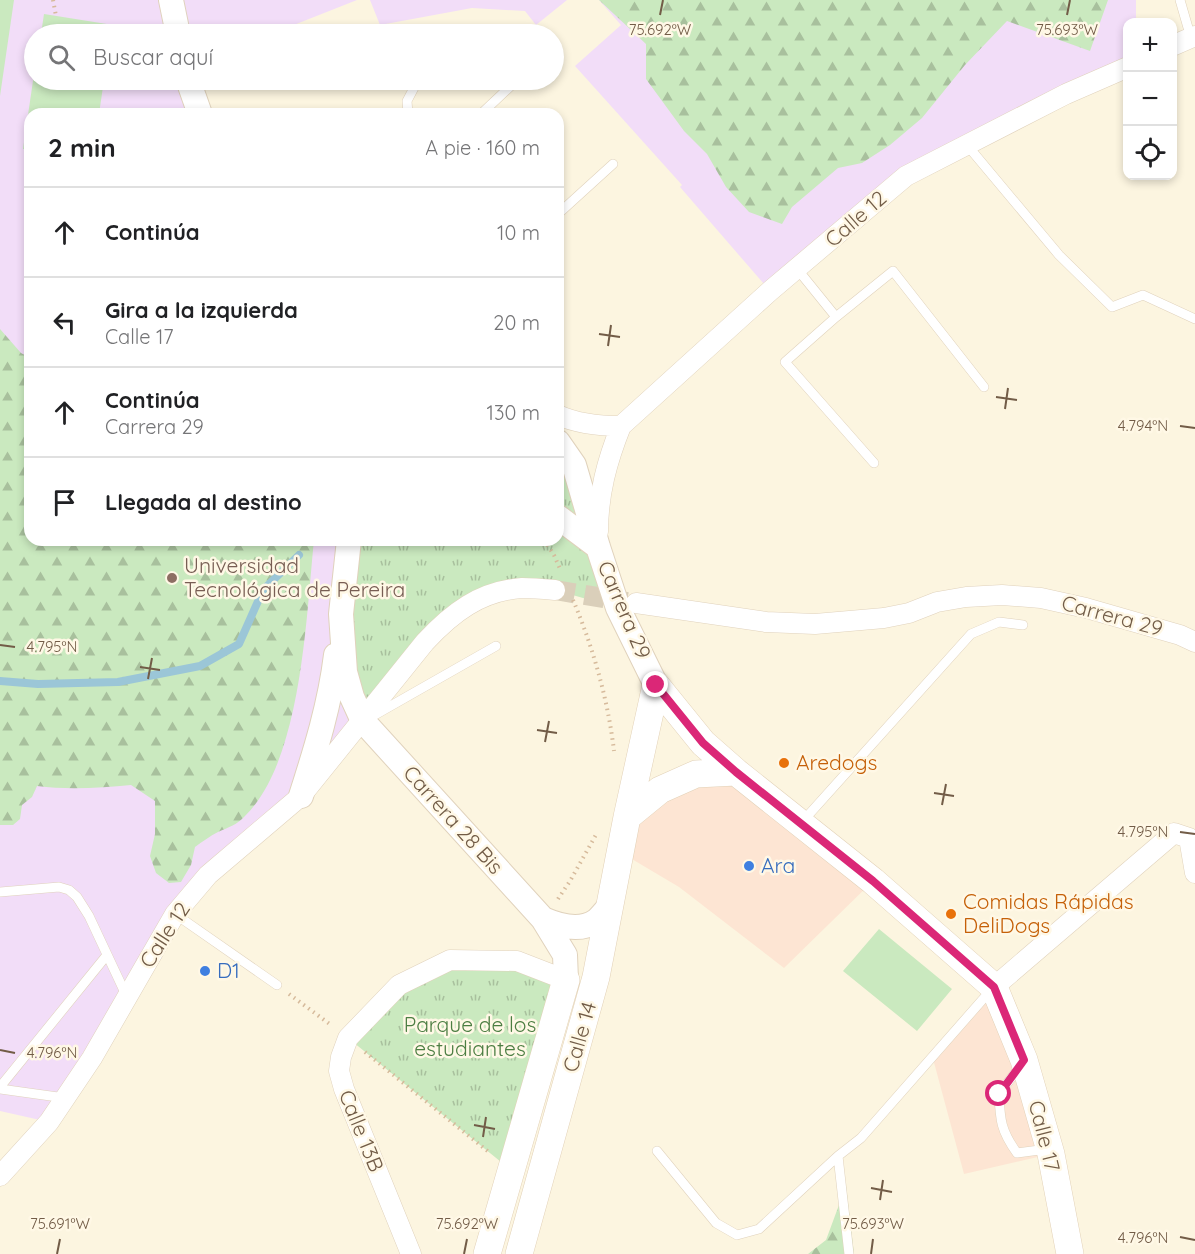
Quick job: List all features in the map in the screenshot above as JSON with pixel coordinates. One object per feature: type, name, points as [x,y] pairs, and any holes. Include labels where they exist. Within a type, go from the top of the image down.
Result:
[{"type":"main road","name":"Carrera 29","points":[[656,685],[703,743],[873,881],[994,987]]},
{"type":"main road","name":"Calle 14","points":[[519,1254],[596,977],[627,817],[656,685]]},
{"type":"main road","points":[[627,817],[660,790],[696,774],[736,772]]},
{"type":"main road","name":"Calle 14","points":[[487,1254],[566,980]]},
{"type":"main road","name":"Calle 17","points":[[994,987],[1024,1060],[1049,1149],[1070,1254]]},
{"type":"street","points":[[171,0],[176,24]]},
{"type":"street","points":[[1177,44],[1193,37]]},
{"type":"street","name":"Calle 12","points":[[598,548],[598,516],[602,485],[609,455],[621,426],[762,298],[798,270],[906,176],[1066,94],[1123,69]]},
{"type":"street","points":[[192,90],[198,108]]},
{"type":"street","points":[[564,417],[581,423],[621,426]]},
{"type":"street","name":"Carrera 29","points":[[564,451],[574,465],[618,608],[656,685]]},
{"type":"street","points":[[564,522],[598,548]]},
{"type":"street","points":[[301,796],[320,736],[332,687],[349,546]]},
{"type":"street","points":[[363,721],[425,642],[447,619],[471,603],[498,592],[522,588],[563,587]]},
{"type":"street","name":"Carrera 29","points":[[636,603],[766,622],[815,624],[884,618],[909,613],[937,602],[966,597],[1002,595],[1041,598],[1086,608],[1180,635],[1195,642]]},
{"type":"street","name":"Carrera 28 Bis","points":[[341,614],[345,672],[352,697],[363,721],[543,919],[565,955],[566,980]]},
{"type":"street","name":"Calle 12","points":[[0,1176],[43,1129],[92,1058],[175,914],[208,875],[301,796],[363,721]]},
{"type":"street","points":[[994,987],[1174,833],[1189,838],[1195,873]]},
{"type":"street","points":[[543,919],[560,926],[579,927],[596,921],[610,906]]},
{"type":"street","name":"Calle 13B","points":[[411,1254],[344,1089],[339,1071],[341,1056],[348,1038],[399,985],[450,960],[517,962],[566,980]]},
{"type":"lane","points":[[1180,0],[1193,37]]},
{"type":"lane","points":[[408,108],[407,101],[413,90]]},
{"type":"lane","points":[[487,108],[506,90]]},
{"type":"lane","points":[[968,145],[1059,255],[1112,307],[1143,295],[1195,319]]},
{"type":"lane","points":[[564,209],[613,164]]},
{"type":"lane","points":[[798,270],[836,317]]},
{"type":"lane","points":[[874,463],[785,362],[893,271],[984,387]]},
{"type":"lane","points":[[801,824],[970,634],[999,622],[1023,625]]},
{"type":"lane","points":[[363,721],[496,646]]},
{"type":"lane","points":[[0,892],[59,887],[69,890],[77,897],[89,916],[127,997]]},
{"type":"lane","points":[[175,914],[277,985]]},
{"type":"lane","points":[[0,1088],[107,955]]},
{"type":"lane","points":[[657,1151],[716,1223],[737,1235],[759,1229],[838,1156],[861,1138],[994,987]]},
{"type":"lane","points":[[1024,1060],[999,1094],[1000,1116],[1005,1137],[1017,1153],[1049,1149]]},
{"type":"lane","points":[[0,1088],[65,1098]]},
{"type":"lane","points":[[838,1156],[849,1254]]},
{"type":"path","points":[[53,0],[56,16]]},
{"type":"path","points":[[548,546],[554,555],[563,587],[585,629],[611,724],[614,754]]},
{"type":"path","points":[[543,919],[570,881],[598,831]]},
{"type":"path","points":[[277,985],[348,1038],[511,1170]]},
{"type":"shaded area","name":"Universidad Tecnológica de Pereira","points":[[0,0],[357,0],[296,24],[24,24],[24,90],[192,90],[198,108],[24,108],[24,546],[349,546],[363,721],[208,875],[49,1122],[0,1111]]},
{"type":"shaded area","points":[[370,0],[567,0],[537,24],[525,11],[472,8],[380,24]]},
{"type":"shaded area","points":[[599,0],[1136,0],[1136,18],[1123,18],[1123,69],[906,176],[770,291],[680,187],[682,185],[575,66],[621,25]]},
{"type":"shaded area","name":"Ara","points":[[736,772],[873,881],[784,968],[679,887],[620,852],[627,817]]},
{"type":"shaded area","points":[[994,987],[1051,1154],[964,1174],[932,1055]]},
{"type":"green space","points":[[0,0],[14,0],[0,96]]},
{"type":"green space","points":[[599,0],[1108,0],[1090,51],[1007,21],[965,65],[922,118],[890,145],[862,163],[838,168],[792,207],[782,224],[749,212],[726,187],[707,154],[684,131],[646,79],[646,44]]},
{"type":"green space","points":[[44,14],[107,24],[42,24]]},
{"type":"green space","points":[[32,90],[103,90],[100,108],[29,108]]},
{"type":"green space","points":[[0,329],[24,355],[24,546],[313,546],[298,686],[279,760],[264,791],[245,816],[236,824],[195,847],[191,865],[181,882],[169,883],[156,873],[150,856],[155,834],[155,801],[131,785],[84,788],[37,786],[32,797],[22,805],[20,819],[13,825],[0,825]]},
{"type":"green space","points":[[564,459],[618,608],[555,590],[471,603],[363,721],[352,697],[349,546],[564,546]]},
{"type":"green space","points":[[879,929],[952,989],[917,1031],[843,971]]},
{"type":"green space","name":"Parque de los estudiantes","points":[[450,960],[517,961],[566,980],[511,1170],[348,1038],[399,985]]},
{"type":"green space","points":[[846,1186],[854,1254],[808,1254],[826,1240]]},
{"type":"waterway","points":[[0,681],[38,684],[118,682],[200,666],[239,644],[263,590],[299,555]]},
{"type":"tunnel","points":[[555,590],[627,602]]},
{"type":"place","name":"Universidad Tecnológica de Pereira","points":[[172,578]]},
{"type":"place","name":"Aredogs","points":[[784,763]]},
{"type":"place","name":"Ara","points":[[749,866]]},
{"type":"place","name":"Comidas Rápidas DeliDogs","points":[[951,914]]},
{"type":"place","name":"D1","points":[[205,971]]},
{"type":"route","points":[[656,685],[703,743],[873,881],[994,987],[1024,1060],[999,1094]]}]
